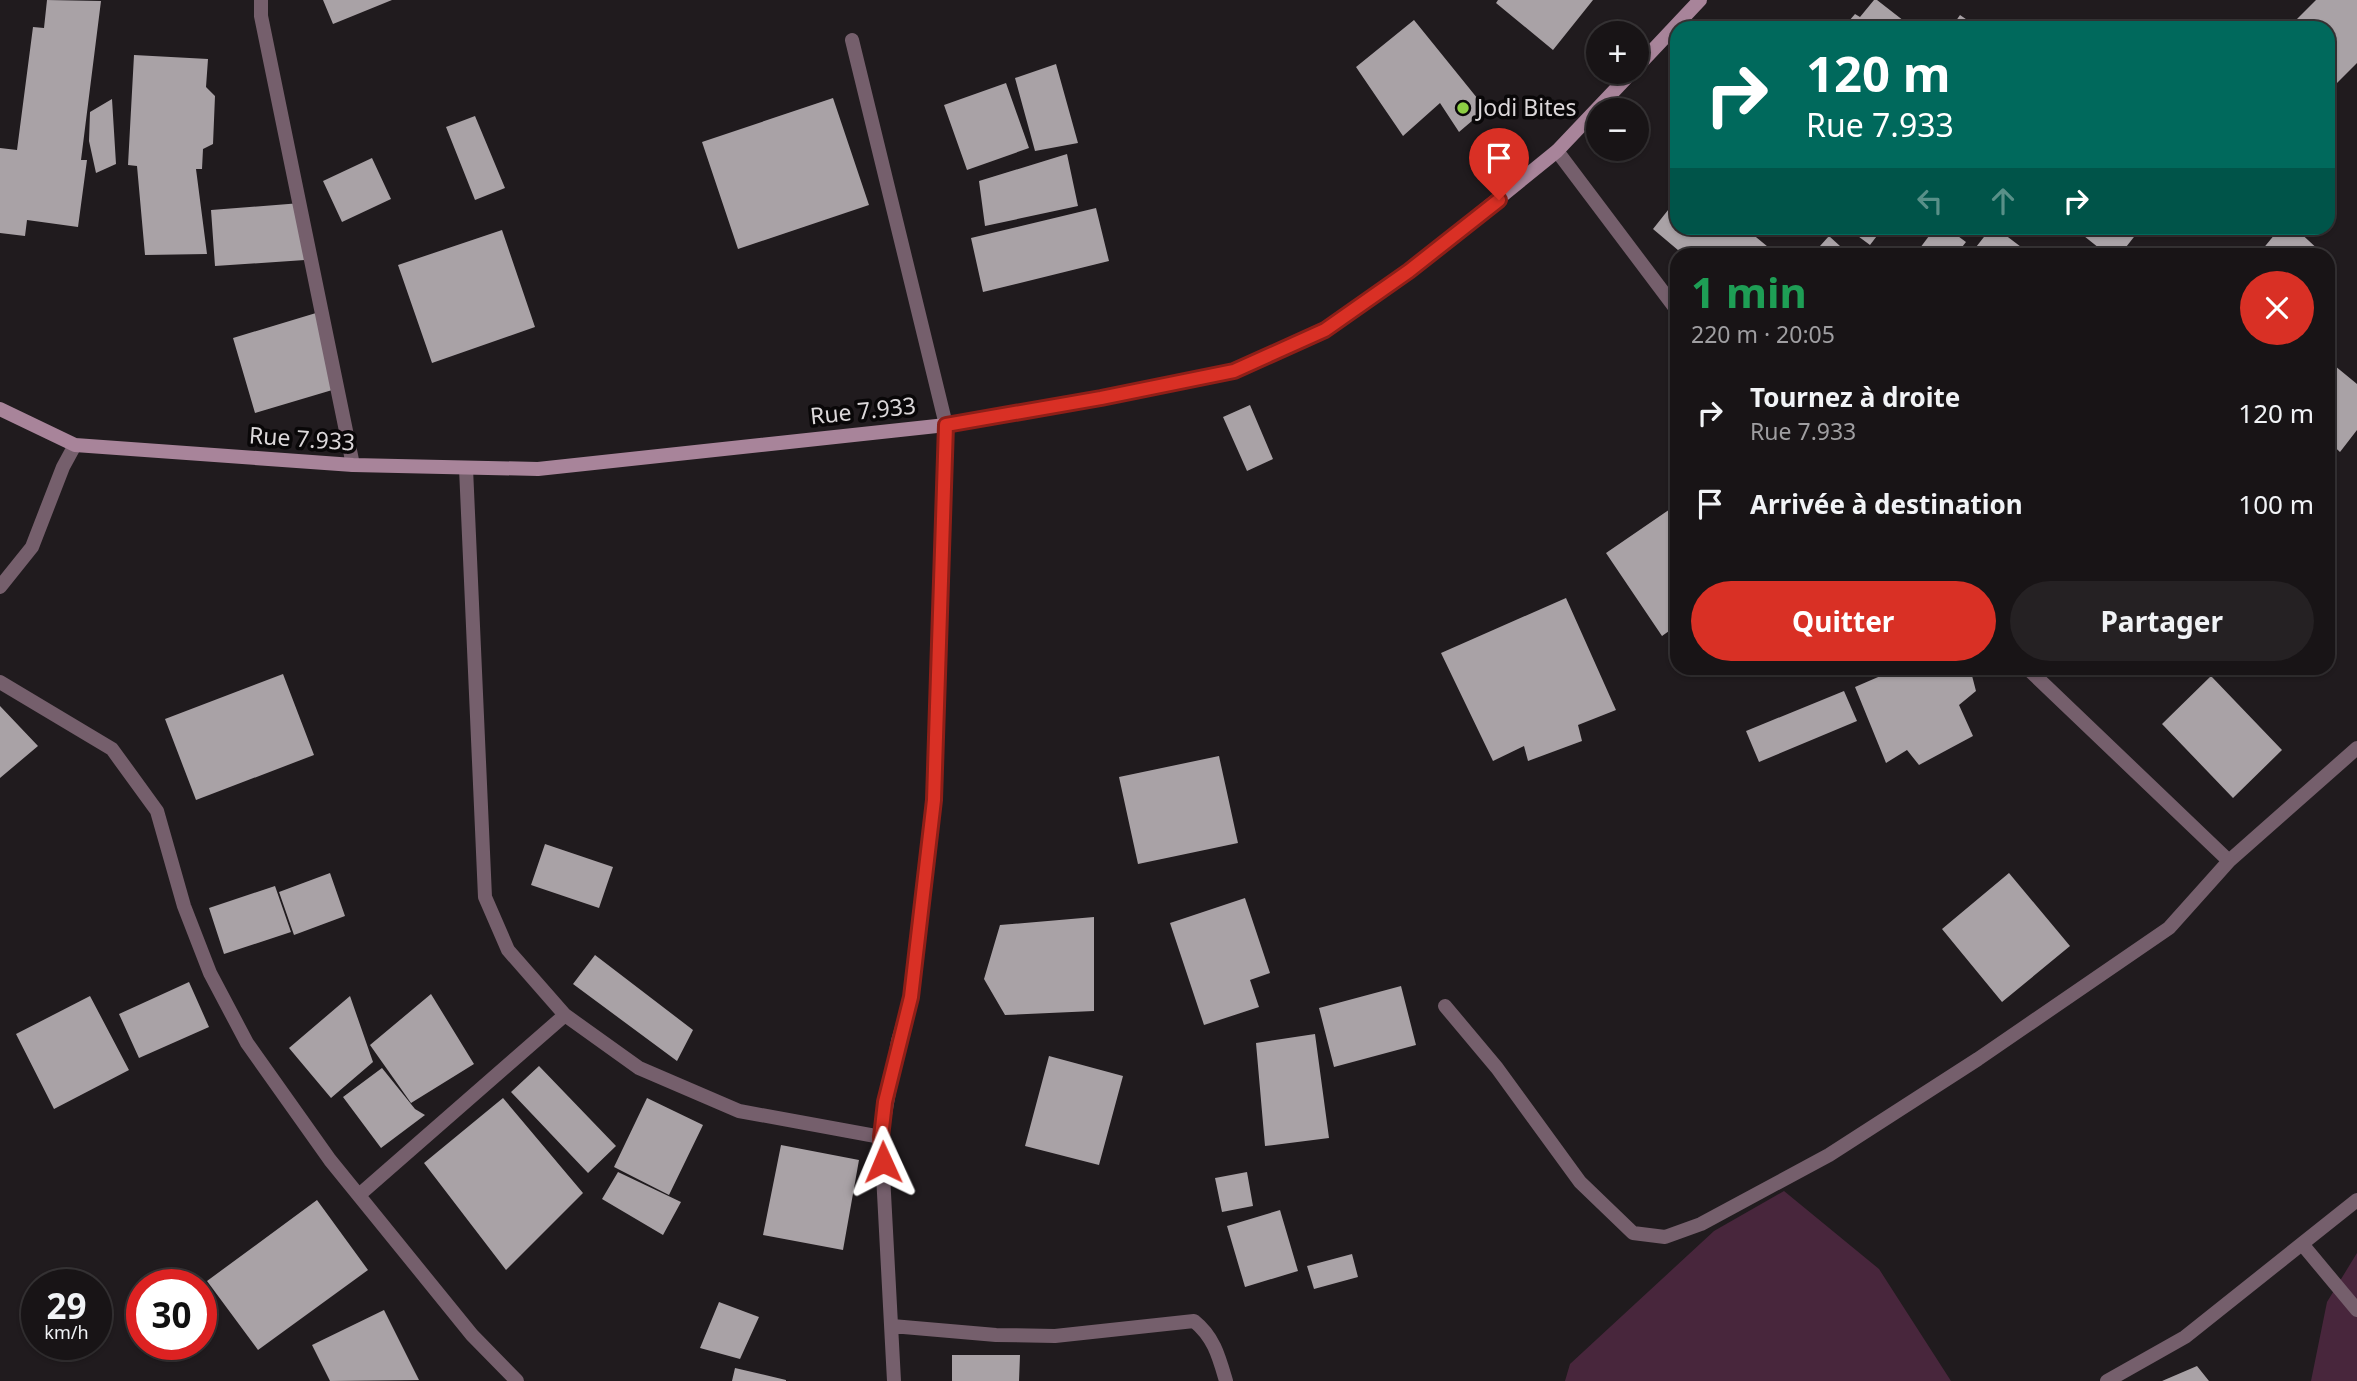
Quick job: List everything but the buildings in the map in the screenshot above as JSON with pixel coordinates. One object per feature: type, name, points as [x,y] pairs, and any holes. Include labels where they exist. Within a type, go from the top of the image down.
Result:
[{"type":"street","points":[[261,0],[261,16],[353,466]]},
{"type":"street","points":[[1680,21],[1700,0]]},
{"type":"street","points":[[1649,54],[1670,32]]},
{"type":"street","points":[[852,40],[946,425],[934,800],[911,997],[898,1041],[881,1137],[894,1381]]},
{"type":"street","name":"Rue 7.933","points":[[0,409],[75,446],[353,466],[538,469],[946,425],[1101,398],[1234,371],[1325,330],[1409,271],[1557,151],[1621,84]]},
{"type":"street","points":[[1557,151],[1670,301]]},
{"type":"street","points":[[0,587],[33,547],[63,467],[75,446]]},
{"type":"street","points":[[466,468],[485,897],[508,950],[565,1015],[639,1069],[739,1111],[881,1137]]},
{"type":"street","points":[[2034,675],[2228,861]]},
{"type":"street","points":[[0,682],[112,749],[157,811],[184,906],[209,973],[255,1054],[330,1160],[472,1335],[517,1381]]},
{"type":"street","points":[[1445,1006],[1496,1068],[1580,1182],[1633,1233],[1665,1237],[1701,1224],[1829,1155],[1978,1059],[2169,928],[2228,861],[2357,748]]},
{"type":"street","points":[[359,1195],[565,1015]]},
{"type":"street","points":[[2107,1381],[2185,1337],[2357,1200]]},
{"type":"street","points":[[2302,1244],[2357,1310]]},
{"type":"street","points":[[892,1326],[996,1335],[1055,1336],[1194,1321],[1207,1331],[1219,1356],[1226,1381]]},
{"type":"shaded area","points":[[1784,1191],[1879,1269],[1951,1381],[1565,1381],[1570,1364],[1714,1231]]},
{"type":"shaded area","points":[[2357,1253],[2357,1381],[2311,1381],[2327,1302]]},
{"type":"place","name":"Jodi Bites","points":[[1463,108]]},
{"type":"route","points":[[883,1162],[881,1137],[885,1102],[911,997],[934,800],[946,425],[1234,371],[1325,330],[1409,271],[1499,200]]}]
